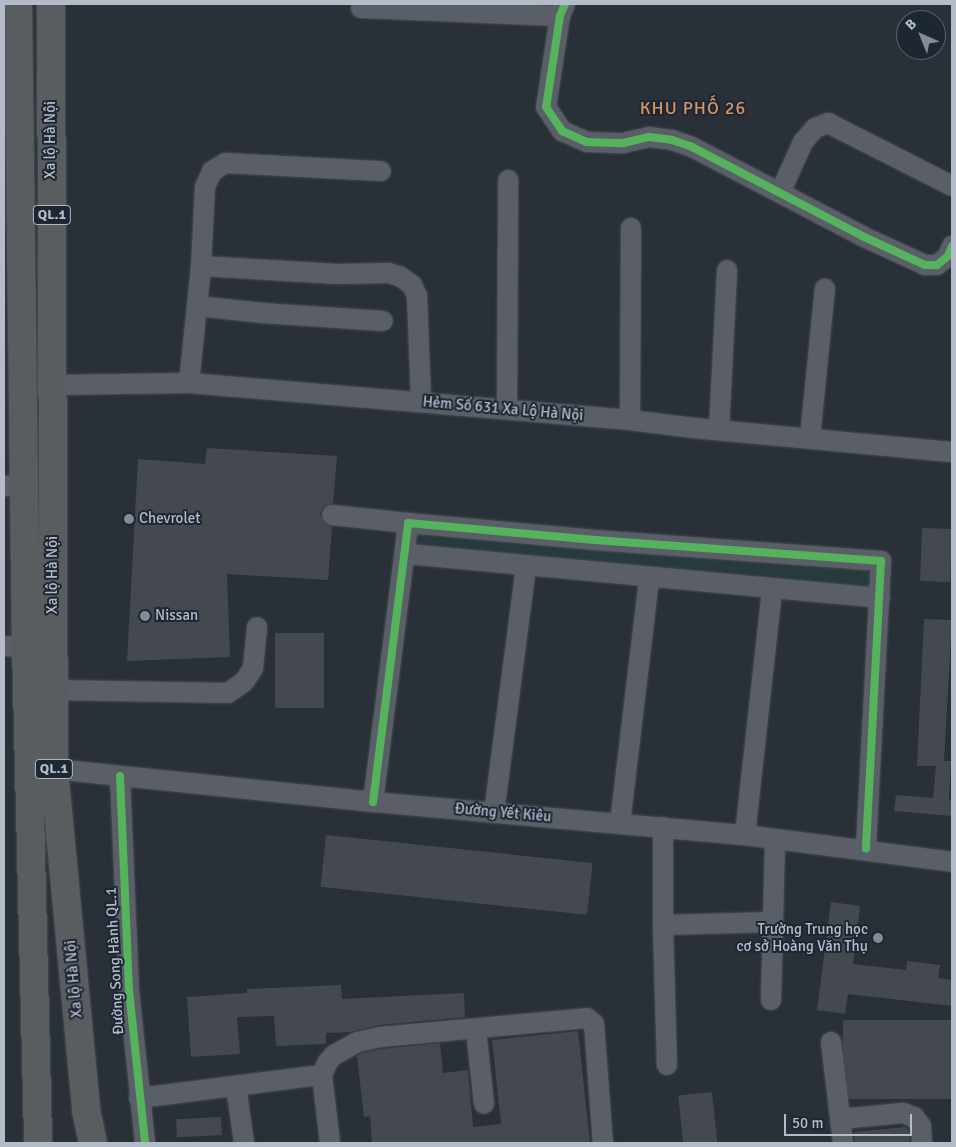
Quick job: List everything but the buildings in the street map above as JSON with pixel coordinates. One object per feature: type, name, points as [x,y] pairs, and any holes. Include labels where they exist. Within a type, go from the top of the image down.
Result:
[{"type":"highway","name":"Xa lộ Hà Nội","points":[[18,4],[12,220],[15,647],[39,1139]]},
{"type":"highway","name":"Xa lộ Hà Nội","points":[[51,4],[54,769],[86,1110],[93,1143]]},
{"type":"highway","name":"QL.1","points":[[82,1143],[86,1110]]},
{"type":"street","points":[[361,8],[562,10],[546,107],[562,131],[587,142],[623,143],[650,137],[672,140],[692,147],[925,265],[937,265],[948,256],[952,246]]},
{"type":"street","points":[[780,193],[803,142],[815,128],[828,123],[952,186]]},
{"type":"street","points":[[189,383],[201,266],[205,187],[212,171],[226,163],[381,171]]},
{"type":"street","points":[[507,409],[508,180]]},
{"type":"street","points":[[630,420],[631,228]]},
{"type":"street","points":[[201,266],[337,274],[389,273],[401,277],[412,285],[417,296],[421,402]]},
{"type":"street","points":[[719,430],[727,270]]},
{"type":"street","points":[[810,438],[824,289]]},
{"type":"street","points":[[197,306],[263,314],[383,321]]},
{"type":"street","name":"Hẻm Số 631 Xa Lộ Hà Nội","points":[[52,385],[189,383],[630,420],[952,452]]},
{"type":"street","points":[[332,515],[595,540],[881,561],[866,849]]},
{"type":"street","points":[[373,802],[406,554],[408,523]]},
{"type":"street","points":[[406,554],[772,590],[880,598]]},
{"type":"street","points":[[494,813],[526,566]]},
{"type":"street","points":[[620,823],[649,578]]},
{"type":"street","points":[[745,835],[772,590]]},
{"type":"street","points":[[54,690],[228,693],[244,682],[253,668],[257,627]]},
{"type":"street","name":"Đường Yết Kiêu","points":[[54,769],[373,802],[745,835],[866,849],[952,862]]},
{"type":"street","name":"Đường Song Hành QL.1","points":[[120,776],[129,990],[138,1098],[145,1143]]},
{"type":"street","points":[[663,827],[662,925],[667,1065]]},
{"type":"street","points":[[770,1000],[775,839]]},
{"type":"street","points":[[662,925],[773,922]]},
{"type":"street","points":[[330,1143],[322,1075],[327,1063],[334,1055],[357,1042],[380,1037],[476,1030],[587,1018],[594,1024],[603,1143]]},
{"type":"street","points":[[476,1030],[484,1104]]},
{"type":"street","points":[[831,1042],[843,1143]]},
{"type":"street","points":[[138,1098],[322,1075]]},
{"type":"street","points":[[236,1086],[244,1143]]},
{"type":"street","points":[[840,1119],[903,1113],[914,1117],[921,1126],[922,1143]]},
{"type":"shaded area","points":[[8,17],[16,640],[4,640],[4,18]]},
{"type":"green space","points":[[414,529],[875,566],[874,592],[412,549]]},
{"type":"cycle path","points":[[565,4],[560,16],[546,107],[562,131],[587,142],[623,143],[649,137],[672,140],[692,147],[862,236],[925,265],[937,265],[948,256],[952,246]]},
{"type":"cycle path","points":[[373,802],[408,523],[595,540],[881,561],[866,849]]},
{"type":"cycle path","points":[[120,776],[129,990],[145,1143]]},
{"type":"place","name":"Chevrolet","points":[[129,519]]},
{"type":"place","name":"Nissan","points":[[145,616]]},
{"type":"place","name":"Trường Trung học cơ sở Hoàng Văn Thụ","points":[[878,938]]},
{"type":"district","name":"KHU PHỐ 26","points":[[693,108]]}]
